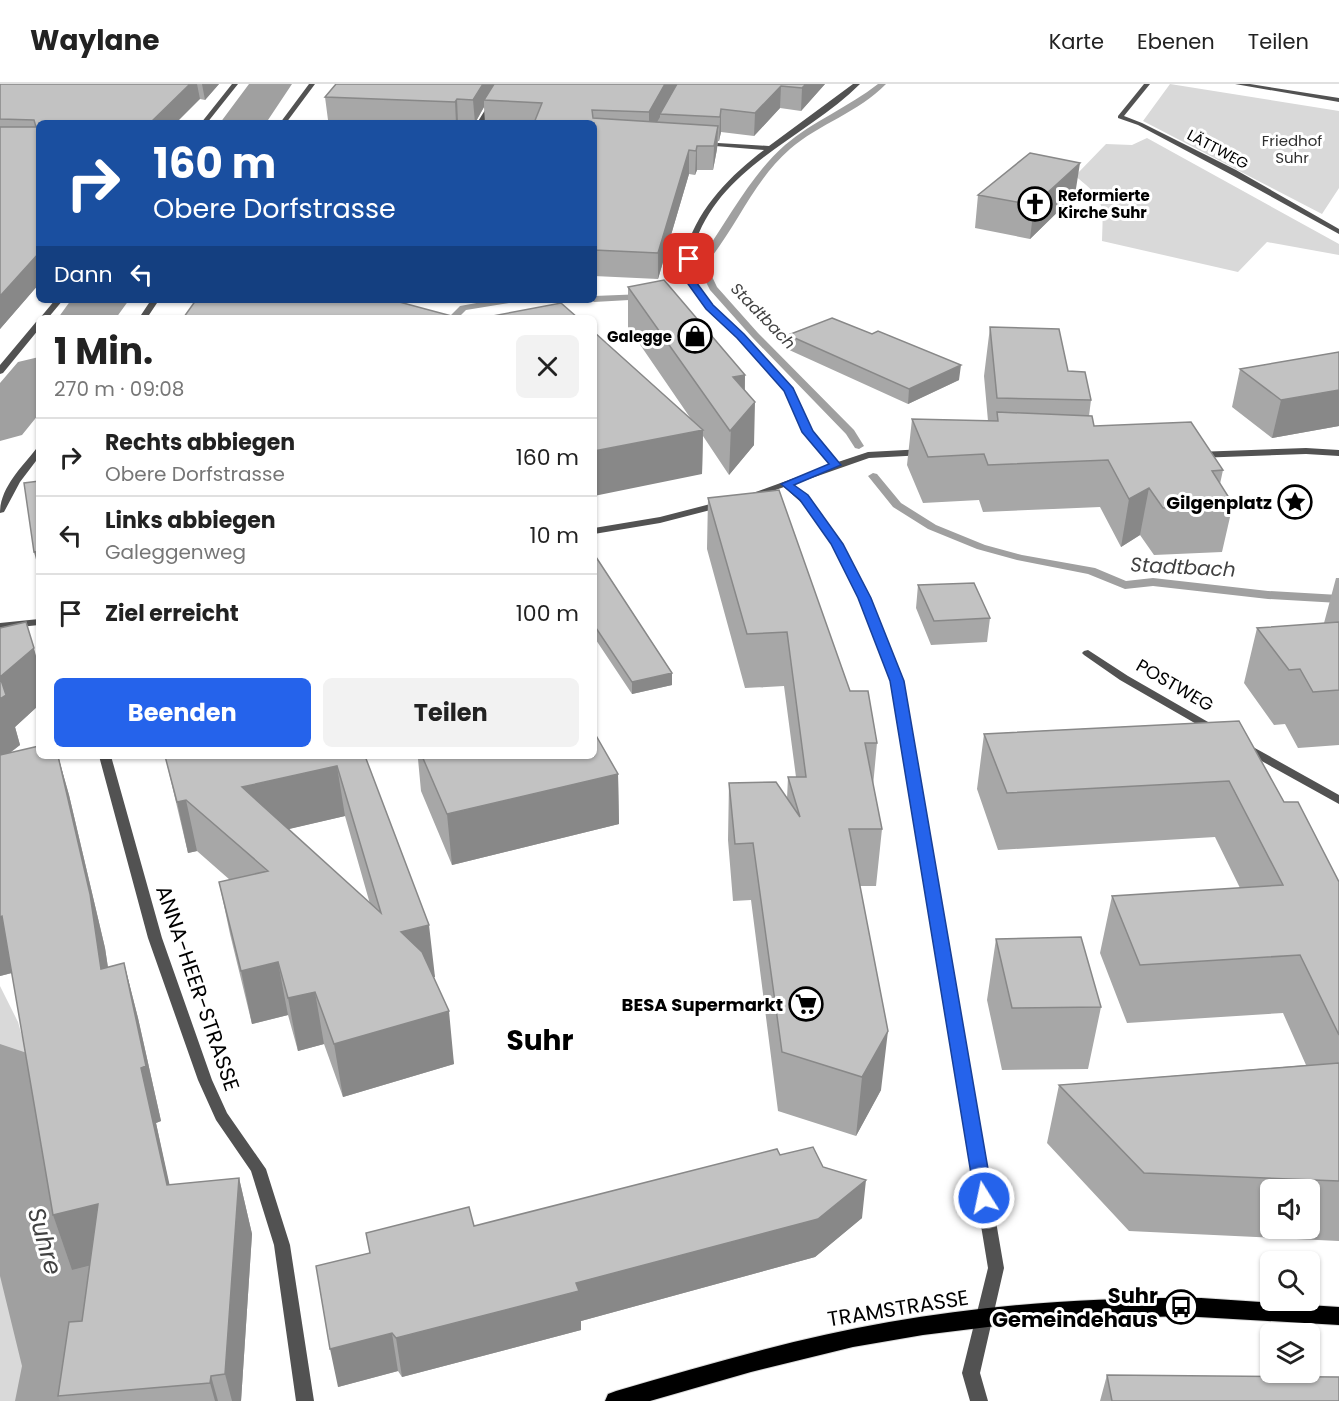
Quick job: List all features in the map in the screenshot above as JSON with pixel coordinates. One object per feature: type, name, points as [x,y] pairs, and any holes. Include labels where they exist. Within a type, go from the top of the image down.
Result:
[{"type":"main road","name":"TRAMSTRASSE","points":[[616,1401],[777,1354],[888,1331],[983,1318],[1091,1310],[1181,1307],[1339,1316]]},
{"type":"street","points":[[206,120],[235,84]]},
{"type":"street","points":[[285,120],[312,84]]},
{"type":"street","points":[[482,120],[504,84]]},
{"type":"street","points":[[835,465],[808,432],[789,390],[740,336],[709,307],[686,275],[691,244],[708,211],[730,184],[768,148],[857,84]]},
{"type":"street","name":"LÄTTWEG","points":[[1147,84],[1120,117],[1140,124],[1242,176],[1339,232]]},
{"type":"street","points":[[1238,84],[1339,100]]},
{"type":"street","points":[[699,143],[768,148]]},
{"type":"street","points":[[46,315],[56,303]]},
{"type":"street","points":[[0,371],[36,328]]},
{"type":"street","points":[[1187,455],[1306,451],[1339,453]]},
{"type":"street","points":[[597,530],[690,513],[786,484],[868,455],[929,452]]},
{"type":"street","points":[[0,510],[16,481],[36,455]]},
{"type":"street","points":[[786,484],[804,497],[837,544],[865,598],[897,681],[996,1268],[971,1373],[979,1401]]},
{"type":"street","points":[[0,626],[36,622]]},
{"type":"street","name":"POSTWEG","points":[[1088,653],[1124,678],[1339,800]]},
{"type":"street","name":"ANNA-HEER-STRASSE","points":[[106,759],[155,938],[205,1080],[221,1116],[258,1169],[282,1245],[305,1401]]},
{"type":"green space","name":"Friedhof Suhr","points":[[1170,84],[1339,111],[1339,188],[1322,214],[1143,121]]},
{"type":"green space","name":"Friedhof Suhr","points":[[1147,138],[1339,244],[1339,255],[1267,242],[1238,272],[1102,241],[1103,219],[1100,204],[1092,191],[1075,176],[1106,144],[1132,145]]},
{"type":"green space","points":[[0,986],[18,1022],[106,1333],[98,1401],[0,1401]]},
{"type":"building","points":[[0,84],[190,84],[153,120],[36,120],[36,127],[34,120],[0,119]]},
{"type":"building","points":[[336,84],[483,84],[473,100],[457,99],[455,102],[325,97]]},
{"type":"building","points":[[494,84],[665,84],[649,112],[592,110],[593,118],[718,126],[714,146],[697,146],[696,151],[689,150],[658,253],[597,250],[597,120],[535,120],[542,103],[484,100]]},
{"type":"building","points":[[677,84],[806,84],[802,88],[781,86],[755,113],[721,109],[720,117],[660,114]]},
{"type":"building","points":[[0,127],[36,127],[36,256],[0,296]]},
{"type":"building","points":[[1030,153],[1080,163],[1034,205],[978,195]]},
{"type":"building","points":[[664,280],[745,375],[733,377],[755,402],[730,431],[628,287]]},
{"type":"building","points":[[194,303],[403,303],[448,315],[185,315]]},
{"type":"building","points":[[561,303],[575,315],[498,315]]},
{"type":"building","points":[[832,318],[872,334],[878,331],[961,365],[909,389],[788,335]]},
{"type":"building","points":[[990,327],[1059,329],[1068,371],[1085,372],[1091,400],[997,398]]},
{"type":"building","points":[[597,335],[703,430],[597,450]]},
{"type":"building","points":[[1339,352],[1339,390],[1281,400],[1240,369]]},
{"type":"building","points":[[997,412],[1092,416],[1094,426],[1191,422],[1223,470],[1212,471],[1233,504],[1163,508],[1149,488],[1129,499],[1108,460],[988,465],[984,454],[928,457],[912,419],[998,421]]},
{"type":"building","points":[[36,481],[36,552],[34,552],[24,483]]},
{"type":"building","points":[[779,490],[850,691],[868,691],[877,743],[865,743],[882,829],[849,829],[888,1031],[862,1077],[782,1052],[753,843],[735,844],[729,783],[776,782],[800,817],[788,777],[806,777],[787,632],[747,634],[708,498]]},
{"type":"building","points":[[597,559],[672,673],[632,682],[597,630]]},
{"type":"building","points":[[974,583],[990,618],[934,621],[918,585]]},
{"type":"building","points":[[26,622],[34,648],[0,677],[0,628]]},
{"type":"building","points":[[1339,622],[1339,690],[1313,692],[1300,669],[1289,670],[1257,628]]},
{"type":"building","points":[[0,677],[6,695],[0,699]]},
{"type":"building","points":[[1239,721],[1284,802],[1298,802],[1339,882],[1339,1035],[1300,955],[1140,965],[1112,896],[1283,885],[1229,781],[1007,793],[984,734]]},
{"type":"building","points":[[597,737],[618,774],[447,814],[423,759],[597,759]]},
{"type":"building","points":[[36,747],[36,759],[59,759],[90,894],[101,969],[124,963],[146,1066],[141,1068],[167,1185],[239,1178],[225,1374],[211,1376],[210,1383],[58,1396],[69,1322],[82,1321],[98,1204],[53,1215],[2,916],[0,917],[0,755]]},
{"type":"building","points":[[166,759],[366,759],[429,925],[401,932],[422,952],[449,1011],[334,1044],[315,992],[288,998],[278,962],[241,971],[219,882],[268,871],[186,800],[177,802]],"holes":[[[337,766],[381,913],[242,787]]]},
{"type":"building","points":[[1081,937],[1101,1007],[1012,1008],[996,939]]},
{"type":"building","points":[[1339,1063],[1339,1181],[1144,1173],[1059,1085]]},
{"type":"building","points":[[813,1147],[823,1167],[866,1180],[818,1219],[576,1283],[579,1291],[396,1338],[392,1333],[330,1349],[316,1266],[370,1253],[366,1233],[469,1207],[474,1226],[777,1149],[780,1155]]},
{"type":"building","points":[[1107,1375],[1260,1376],[1260,1383],[1320,1383],[1320,1377],[1339,1377],[1339,1401],[1112,1401]]},
{"type":"waterway","name":"Suhre","points":[[245,120],[271,84]]},
{"type":"waterway","name":"Stadtbach","points":[[859,446],[850,432],[755,335],[713,288],[701,264],[721,238],[765,170],[776,158],[800,137],[856,103],[882,84]]},
{"type":"waterway","points":[[597,299],[644,297]]},
{"type":"waterway","name":"Suhre","points":[[88,315],[98,303]]},
{"type":"waterway","points":[[456,315],[463,308],[492,303]]},
{"type":"waterway","name":"Suhre","points":[[0,422],[36,379]]},
{"type":"waterway","name":"Stadtbach","points":[[873,476],[897,505],[932,527],[981,547],[1021,558],[1091,571],[1125,585],[1153,582],[1268,595],[1339,599]]},
{"type":"waterway","name":"Suhre","points":[[0,1083],[8,1104],[81,1366],[75,1401]]},
{"type":"place","name":"Reformierte Kirche Suhr","points":[[1035,204]]},
{"type":"place","name":"Galegge","points":[[695,336]]},
{"type":"place","name":"Gilgenplatz","points":[[1295,502]]},
{"type":"place","name":"BESA Supermarkt","points":[[806,1004]]},
{"type":"place","name":"Suhr Gemeindehaus","points":[[1181,1307]]},
{"type":"district","name":"Suhr","points":[[540,1040]]},
{"type":"route","points":[[689,259],[686,275],[709,307],[740,336],[789,390],[808,432],[835,465],[786,484],[804,497],[837,544],[865,598],[897,681],[984,1198]]}]
